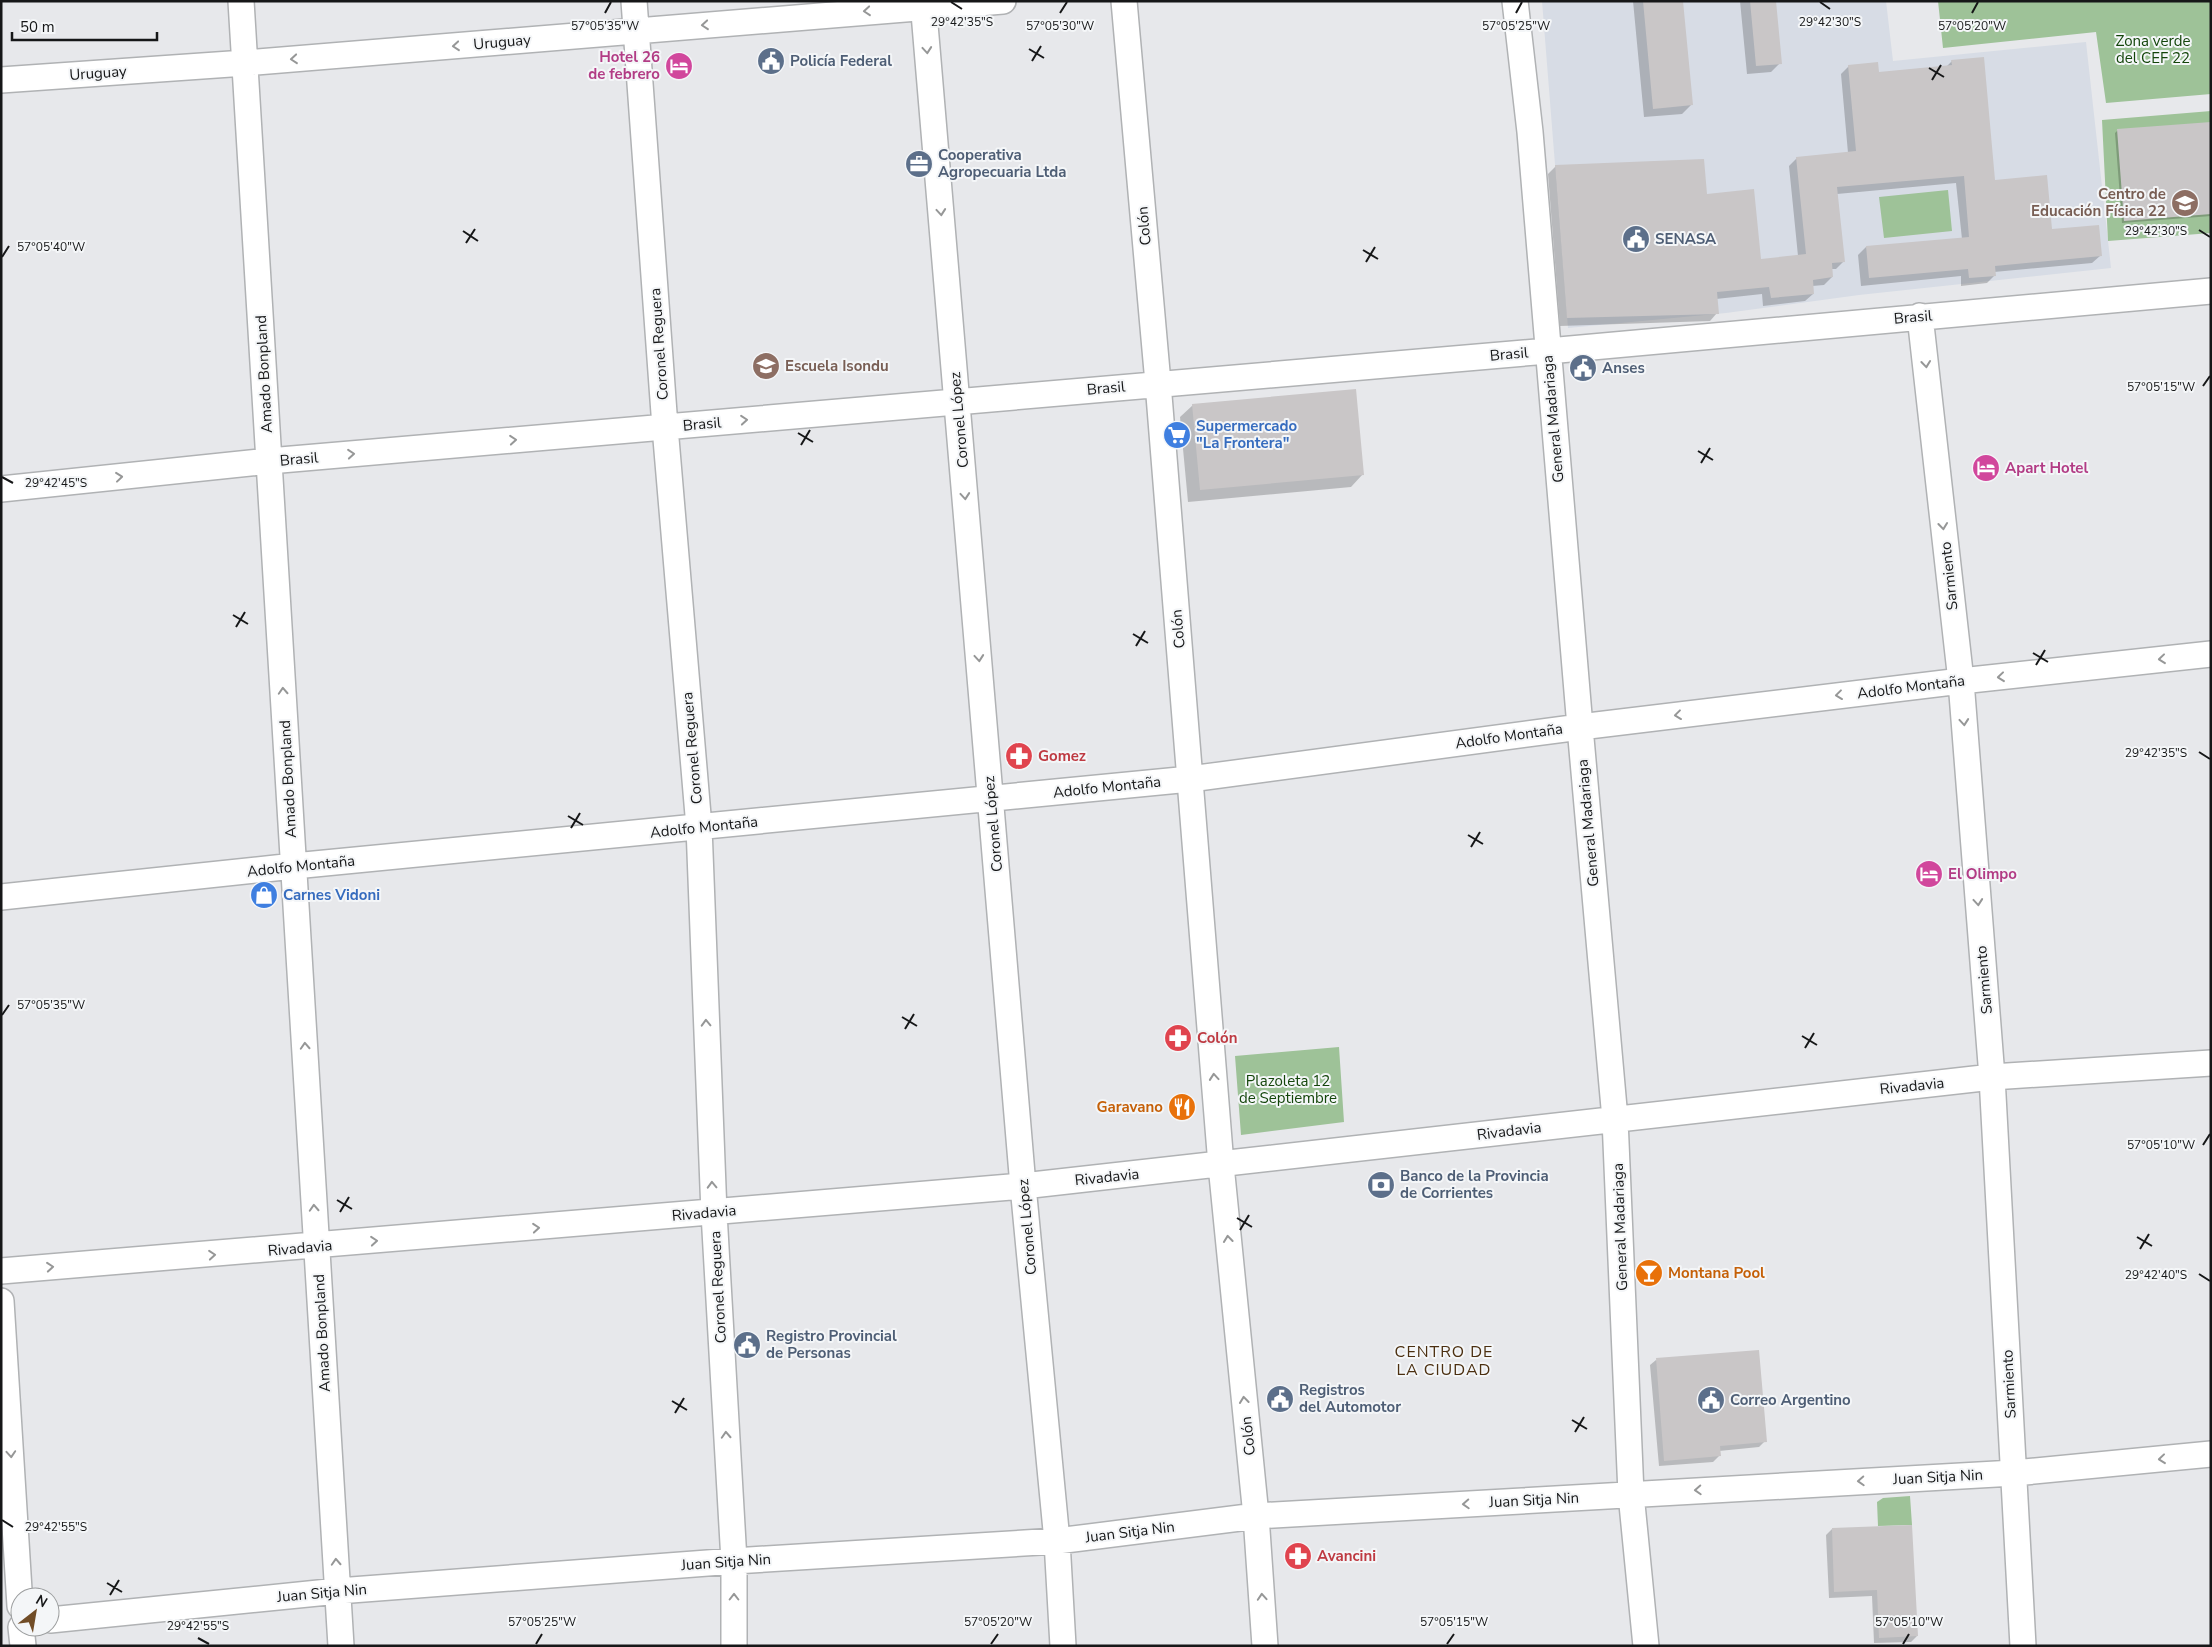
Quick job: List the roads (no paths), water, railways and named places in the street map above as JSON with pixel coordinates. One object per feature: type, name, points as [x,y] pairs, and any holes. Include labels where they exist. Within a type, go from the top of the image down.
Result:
[{"type":"street","name":"Amado Bonpland","points":[[242,1],[341,1646]]},
{"type":"street","name":"Coronel Reguera","points":[[634,1],[665,427],[699,827],[714,1213],[734,1561],[734,1646]]},
{"type":"street","name":"Uruguay","points":[[1,80],[245,63],[636,31],[923,4],[1003,1]]},
{"type":"street","name":"Colón","points":[[1124,1],[1158,383],[1221,1165],[1256,1516],[1266,1646]]},
{"type":"street","name":"General Madariaga","points":[[1515,1],[1530,132],[1615,1119],[1631,1494],[1646,1646]]},
{"type":"street","name":"Coronel López","points":[[923,4],[1023,1186],[1057,1541],[1063,1646]]},
{"type":"street","name":"Brasil","points":[[1,489],[269,461],[1158,383],[1548,351],[2211,291]]},
{"type":"street","name":"Sarmiento","points":[[1920,316],[1960,681],[1992,1076],[2023,1646]]},
{"type":"street","name":"Adolfo Montaña","points":[[1,897],[294,866],[1190,779],[1580,727],[1960,681],[2211,654]]},
{"type":"street","name":"Rivadavia","points":[[1,1271],[1023,1186],[1992,1076],[2211,1063]]},
{"type":"street","points":[[1,1301],[19,1587]]},
{"type":"street","name":"Juan Sitja Nin","points":[[60,1619],[338,1591],[734,1561],[1057,1541],[1256,1516],[2014,1473],[2211,1454]]},
{"type":"place","name":"Policía Federal","points":[[771,61]]},
{"type":"place","name":"Hotel 26 de febrero","points":[[679,66]]},
{"type":"place","name":"Cooperativa Agropecuaria Ltda","points":[[919,164]]},
{"type":"place","name":"Centro de Educación Física 22","points":[[2185,203]]},
{"type":"place","name":"SENASA","points":[[1636,239]]},
{"type":"place","name":"Escuela Isondu","points":[[766,366]]},
{"type":"place","name":"Anses","points":[[1583,368]]},
{"type":"place","name":"Supermercado \"La Frontera\"","points":[[1177,435]]},
{"type":"place","name":"Apart Hotel","points":[[1986,468]]},
{"type":"place","name":"Gomez","points":[[1019,756]]},
{"type":"place","name":"El Olimpo","points":[[1929,874]]},
{"type":"place","name":"Carnes Vidoni","points":[[264,895]]},
{"type":"place","name":"Colón","points":[[1178,1038]]},
{"type":"place","name":"Garavano","points":[[1182,1107]]},
{"type":"place","name":"Banco de la Provincia de Corrientes","points":[[1381,1185]]},
{"type":"place","name":"Montana Pool","points":[[1649,1273]]},
{"type":"place","name":"Registro Provincial de Personas","points":[[747,1345]]},
{"type":"place","name":"Registros del Automotor","points":[[1280,1399]]},
{"type":"place","name":"Correo Argentino","points":[[1711,1400]]},
{"type":"place","name":"Avancini","points":[[1298,1556]]},
{"type":"district","name":"CENTRO DE LA CIUDAD","points":[[1444,1361]]},
{"type":"park label","name":"Zona verde del CEF 22","points":[[2153,50]]},
{"type":"park label","name":"Plazoleta 12 de Septiembre","points":[[1288,1090]]}]
